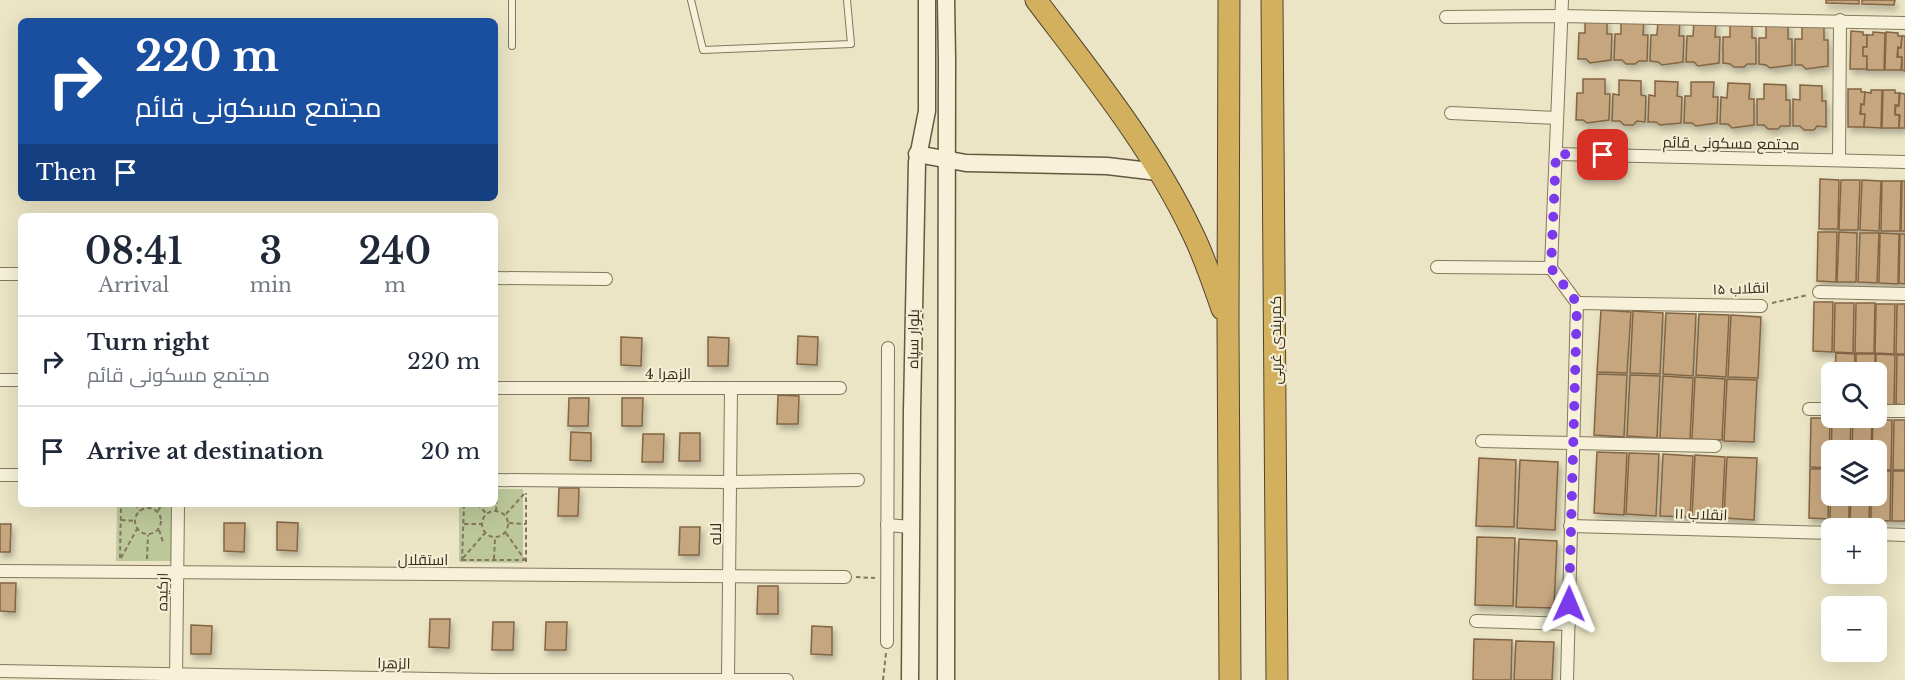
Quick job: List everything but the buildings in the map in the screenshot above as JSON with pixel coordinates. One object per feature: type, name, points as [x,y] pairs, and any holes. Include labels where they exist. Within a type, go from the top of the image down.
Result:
[{"type":"highway","points":[[1036,0],[1111,99],[1158,172],[1192,232],[1228,325]]},
{"type":"highway","points":[[1229,0],[1230,680]]},
{"type":"highway","name":"کمربندی غربی","points":[[1272,0],[1277,680]]},
{"type":"main road","name":"بلوار سپاه","points":[[910,680],[917,154],[927,111],[927,0]]},
{"type":"main road","points":[[946,0],[946,680]]},
{"type":"main road","points":[[917,154],[966,164],[1107,166],[1158,172]]},
{"type":"street","points":[[1562,0],[1551,268],[1577,303],[1567,680]]},
{"type":"street","points":[[1446,17],[1561,15],[1905,23]]},
{"type":"street","points":[[1839,160],[1840,20]]},
{"type":"street","points":[[1451,113],[1557,118]]},
{"type":"street","name":"مجتمع مسکونی قائم","points":[[1556,154],[1905,162]]},
{"type":"street","points":[[1437,267],[1551,268]]},
{"type":"street","points":[[0,274],[18,274]]},
{"type":"street","points":[[498,278],[606,279]]},
{"type":"street","points":[[1819,292],[1905,294]]},
{"type":"street","name":"انقلاب ۱۵","points":[[1577,303],[1761,306]]},
{"type":"street","points":[[887,642],[888,348]]},
{"type":"street","points":[[0,380],[18,380]]},
{"type":"street","name":"الزهرا 4","points":[[498,388],[840,388]]},
{"type":"street","name":"لاله","points":[[728,680],[731,389]]},
{"type":"street","points":[[1809,409],[1821,410]]},
{"type":"street","points":[[1887,411],[1905,411]]},
{"type":"street","points":[[1482,441],[1572,441],[1715,446]]},
{"type":"street","points":[[0,475],[18,475]]},
{"type":"street","points":[[498,485],[533,480],[730,482],[858,480]]},
{"type":"street","name":"ارکیده","points":[[176,677],[178,507]]},
{"type":"street","points":[[887,525],[911,526]]},
{"type":"street","name":"انقلاب ۱۱","points":[[1570,526],[1821,533]]},
{"type":"street","points":[[1887,534],[1905,535]]},
{"type":"street","name":"استقلال","points":[[0,571],[845,577]]},
{"type":"street","points":[[1476,621],[1569,624]]},
{"type":"street","name":"الزهرا","points":[[0,671],[176,677],[787,680]]},
{"type":"lane","points":[[512,0],[512,46]]},
{"type":"lane","points":[[691,0],[704,50],[851,44],[847,0]]},
{"type":"path","name":"انقلاب ۱۵","points":[[1761,306],[1819,292]]},
{"type":"path","points":[[505,515],[526,492],[533,480]]},
{"type":"path","points":[[525,560],[526,492]]},
{"type":"path","points":[[121,507],[120,560],[137,529],[135,521],[140,511],[147,507]]},
{"type":"path","points":[[137,507],[140,511]]},
{"type":"path","points":[[137,529],[148,535],[154,534],[161,525],[162,520],[158,511],[151,507]]},
{"type":"path","points":[[158,511],[160,507]]},
{"type":"path","points":[[458,574],[462,560],[464,507]]},
{"type":"path","points":[[480,507],[487,514]]},
{"type":"path","points":[[496,511],[505,515],[509,523],[506,533],[495,538],[485,533],[482,524],[487,514],[496,511]]},
{"type":"path","points":[[121,520],[135,521]]},
{"type":"path","points":[[509,523],[526,524]]},
{"type":"path","points":[[463,524],[482,524]]},
{"type":"path","points":[[462,560],[485,533]]},
{"type":"path","points":[[506,533],[533,575]]},
{"type":"path","points":[[147,559],[148,535]]},
{"type":"path","points":[[494,559],[495,538]]},
{"type":"path","points":[[462,560],[525,560]]},
{"type":"path","points":[[883,680],[887,642]]},
{"type":"green space","points":[[498,489],[523,489],[523,563],[459,562],[459,507],[498,507]]},
{"type":"green space","points":[[117,507],[173,507],[173,561],[116,561]]},
{"type":"route","points":[[1569,604],[1577,303],[1551,268],[1556,154],[1603,155]]}]
